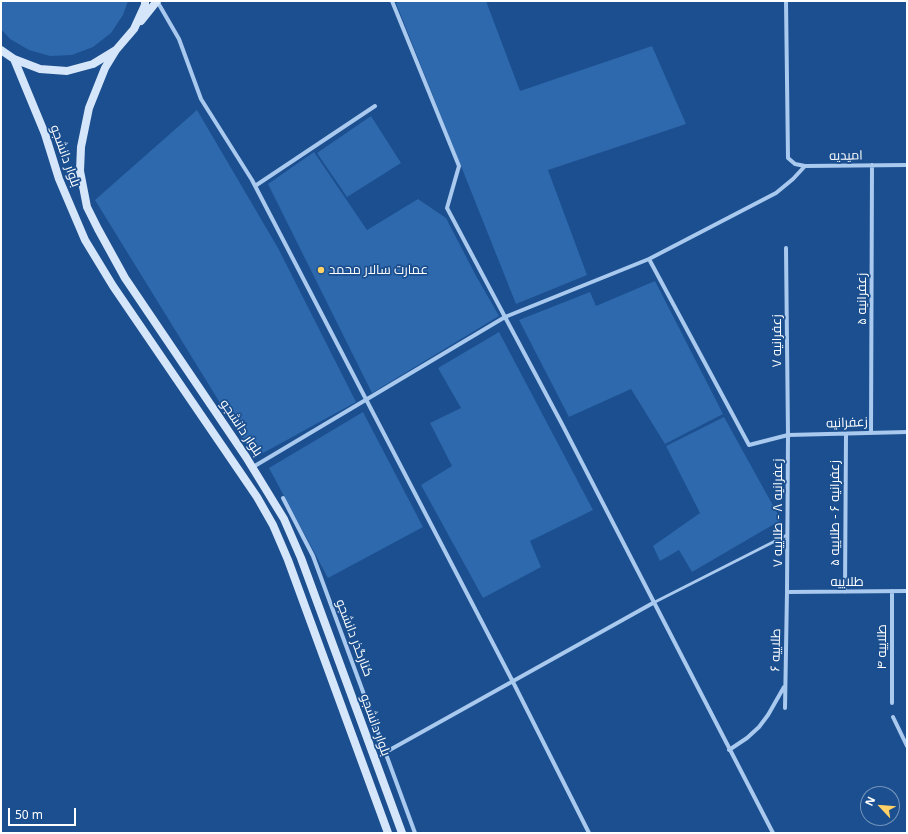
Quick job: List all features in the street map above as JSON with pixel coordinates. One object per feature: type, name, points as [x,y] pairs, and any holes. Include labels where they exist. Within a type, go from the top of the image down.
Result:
[{"type":"main road","points":[[134,29],[145,5],[145,1]]},
{"type":"main road","points":[[1,50],[14,59],[40,69],[67,71],[93,64],[116,50],[156,1]]},
{"type":"main road","name":"بلوار دانشجو","points":[[116,50],[105,68],[89,108],[81,147],[80,171],[87,207],[101,236],[125,278],[253,467],[284,519],[301,558],[402,833]]},
{"type":"main road","name":"بلوار دانشجو","points":[[14,59],[45,134],[59,179],[85,240],[113,286],[249,484],[273,525],[288,560],[388,833]]},
{"type":"street","points":[[156,1],[179,39],[201,99],[255,186],[513,682],[589,833]]},
{"type":"street","points":[[392,1],[459,166],[447,208],[773,833]]},
{"type":"street","name":"امیدیه","points":[[786,1],[788,158],[795,164],[805,166],[907,165]]},
{"type":"street","points":[[255,186],[375,106]]},
{"type":"street","name":"زعفرانیه ۵","points":[[871,433],[872,165]]},
{"type":"street","points":[[253,467],[505,317],[649,259],[776,193],[793,179],[805,166]]},
{"type":"street","name":"زعفرانیه ۷","points":[[786,248],[788,435]]},
{"type":"street","name":"زعفرانیه","points":[[649,259],[749,445],[788,435],[907,432]]},
{"type":"street","name":"زعفرانیه ۶ - طلاییه ۵","points":[[845,592],[846,434]]},
{"type":"street","name":"زعفرانیه ۸ - طلاییه ۷","points":[[787,592],[788,435]]},
{"type":"street","name":"کنارگذر دانشجو","points":[[283,498],[313,556],[415,833]]},
{"type":"street","name":"طلاییه","points":[[787,592],[907,591]]},
{"type":"street","name":"طلاییه ۶","points":[[785,708],[787,592]]},
{"type":"street","name":"طلاییه ۴","points":[[892,592],[892,703]]},
{"type":"street","points":[[386,752],[653,603]]},
{"type":"street","points":[[729,750],[747,738],[759,727],[785,686]]},
{"type":"street","points":[[893,718],[907,746]]},
{"type":"lane","points":[[653,603],[787,535]]},
{"type":"shaded area","points":[[1,1],[128,1],[123,15],[111,33],[93,47],[72,55],[50,56],[29,50],[10,39],[1,29]]},
{"type":"shaded area","points":[[401,1],[486,1],[520,91],[652,46],[686,124],[548,170],[587,275],[516,304],[396,3]]},
{"type":"shaded area","points":[[197,110],[278,248],[356,402],[254,458],[95,200]]},
{"type":"shaded area","points":[[371,116],[401,163],[347,197],[317,153]]},
{"type":"shaded area","points":[[314,152],[367,230],[418,199],[446,218],[499,316],[372,393],[268,184]]},
{"type":"shaded area","points":[[655,281],[723,414],[665,444],[631,389],[569,417],[519,320],[590,292],[596,306]]},
{"type":"shaded area","points":[[499,332],[593,510],[530,541],[541,567],[483,598],[421,485],[452,466],[430,423],[461,408],[438,368]]},
{"type":"shaded area","points":[[363,412],[423,527],[328,578],[269,468]]},
{"type":"shaded area","points":[[724,417],[781,520],[692,572],[679,550],[660,561],[653,546],[700,513],[666,446]]},
{"type":"place","name":"عمارت سالار محمد","points":[[321,270]]}]
